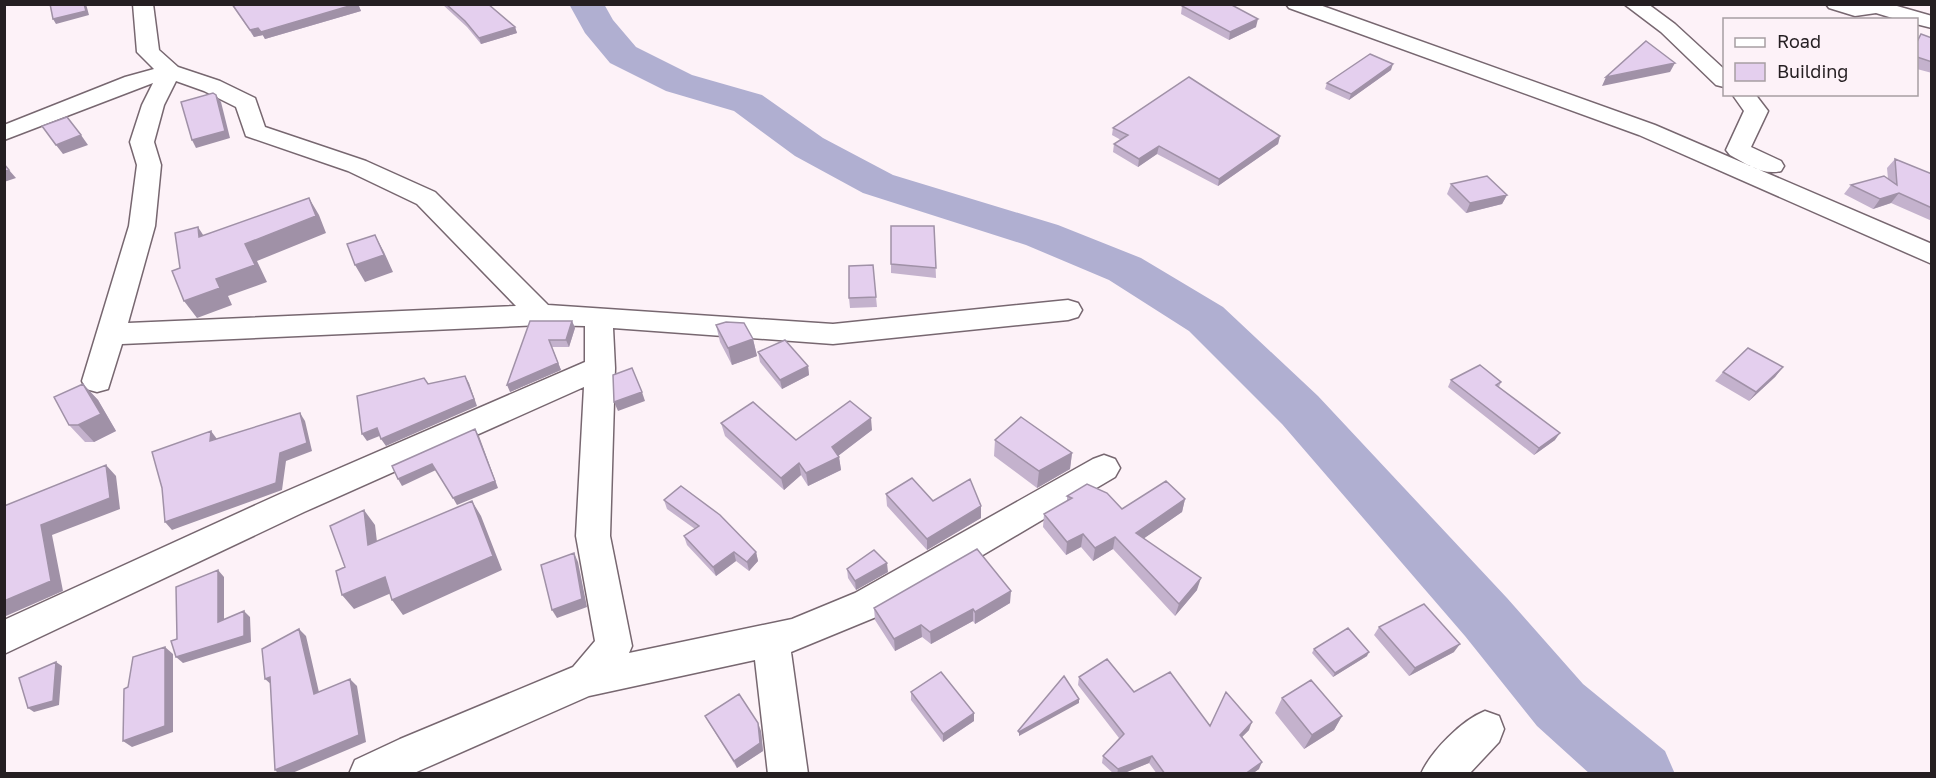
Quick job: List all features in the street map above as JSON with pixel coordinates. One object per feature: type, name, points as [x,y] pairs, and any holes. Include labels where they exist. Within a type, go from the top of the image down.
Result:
[{"type":"street","points":[[143,4],[148,52],[170,72],[212,86],[247,103],[254,131],[357,166],[426,198],[541,315]]},
{"type":"street","points":[[1296,4],[1647,130],[1932,255]]},
{"type":"street","points":[[1634,4],[1668,28],[1723,78]]},
{"type":"street","points":[[1836,4],[1855,10],[1876,7],[1917,18]]},
{"type":"street","points":[[4,133],[133,82],[170,72]]},
{"type":"street","points":[[97,381],[142,226],[149,165],[142,142],[153,105],[170,72]]},
{"type":"street","points":[[1745,96],[1756,111],[1738,150],[1793,177],[1832,213]]},
{"type":"street","points":[[110,334],[541,315],[832,334],[1068,310]]},
{"type":"street","points":[[586,679],[614,646],[593,536],[600,368],[599,317]]},
{"type":"street","points":[[4,638],[292,503],[600,368]]},
{"type":"street","points":[[369,774],[414,752],[586,679],[794,634],[868,604],[1104,468]]},
{"type":"street","points":[[771,639],[788,774]]},
{"type":"street","points":[[1441,774],[1485,729]]},
{"type":"building","points":[[50,4],[84,4],[86,11],[53,19]]},
{"type":"building","points":[[232,4],[356,4],[261,32],[258,28],[250,30]]},
{"type":"building","points":[[446,4],[488,4],[515,27],[479,38]]},
{"type":"building","points":[[1185,4],[1230,4],[1258,19],[1230,32],[1182,6]]},
{"type":"building","points":[[1921,34],[1932,38],[1932,62],[1918,57],[1918,40]]},
{"type":"building","points":[[1646,41],[1675,63],[1606,77]]},
{"type":"building","points":[[1370,54],[1393,64],[1351,94],[1327,83]]},
{"type":"building","points":[[1189,77],[1280,136],[1219,179],[1159,146],[1139,159],[1114,144],[1128,135],[1113,128]]},
{"type":"building","points":[[213,93],[216,95],[225,131],[192,140],[181,102]]},
{"type":"building","points":[[67,117],[81,135],[56,145],[42,126]]},
{"type":"building","points":[[1895,159],[1932,174],[1932,208],[1899,193],[1880,199],[1851,185],[1884,176],[1897,185]]},
{"type":"building","points":[[1487,176],[1507,195],[1470,203],[1451,184]]},
{"type":"building","points":[[309,198],[316,216],[245,244],[255,265],[216,279],[220,288],[184,301],[172,271],[180,268],[175,233],[198,227],[199,237]]},
{"type":"building","points":[[891,226],[934,226],[936,268],[891,264]]},
{"type":"building","points":[[375,235],[384,255],[355,265],[347,244]]},
{"type":"building","points":[[873,265],[876,297],[849,298],[849,266]]},
{"type":"building","points":[[530,321],[572,321],[566,340],[549,340],[558,363],[507,385]]},
{"type":"building","points":[[726,322],[744,323],[753,339],[728,348],[716,325]]},
{"type":"building","points":[[785,340],[808,366],[780,380],[758,352]]},
{"type":"building","points":[[1748,348],[1783,367],[1756,392],[1723,372]]},
{"type":"building","points":[[1480,365],[1501,382],[1496,385],[1560,433],[1539,448],[1451,380]]},
{"type":"building","points":[[632,368],[642,392],[614,402],[613,375]]},
{"type":"building","points":[[465,376],[474,399],[381,439],[377,428],[362,434],[357,396],[424,378],[428,384]]},
{"type":"building","points":[[83,384],[101,414],[78,425],[69,425],[54,397]]},
{"type":"building","points":[[850,401],[871,418],[832,447],[839,457],[806,473],[799,463],[781,478],[721,423],[753,402],[796,440]]},
{"type":"building","points":[[300,413],[307,443],[280,453],[276,483],[165,522],[162,488],[152,452],[211,431],[210,441]]},
{"type":"building","points":[[1021,417],[1072,453],[1039,471],[995,440]]},
{"type":"building","points":[[475,429],[495,481],[453,498],[432,464],[398,479],[392,466]]},
{"type":"building","points":[[106,465],[110,498],[41,525],[51,581],[4,601],[4,506]]},
{"type":"building","points":[[912,478],[933,501],[970,479],[981,506],[927,539],[886,494]]},
{"type":"building","points":[[1166,481],[1185,499],[1136,533],[1201,578],[1179,604],[1115,537],[1095,548],[1083,534],[1067,542],[1044,514],[1072,498],[1067,496],[1087,484],[1107,493],[1122,509]]},
{"type":"building","points":[[681,486],[720,515],[756,552],[747,562],[734,552],[713,567],[684,536],[699,526],[664,500]]},
{"type":"building","points":[[472,501],[493,556],[392,600],[385,577],[342,595],[336,571],[345,567],[330,526],[364,510],[368,545]]},
{"type":"building","points":[[977,549],[1011,591],[975,612],[973,609],[930,632],[921,625],[894,639],[874,608]]},
{"type":"building","points":[[874,550],[887,563],[855,581],[847,569]]},
{"type":"building","points":[[574,553],[582,599],[552,610],[541,565]]},
{"type":"building","points":[[218,570],[218,622],[244,611],[244,636],[176,657],[171,641],[177,639],[176,587]]},
{"type":"building","points":[[1424,604],[1460,644],[1415,668],[1379,627]]},
{"type":"building","points":[[1348,628],[1369,652],[1335,673],[1314,649]]},
{"type":"building","points":[[299,629],[314,694],[350,679],[359,735],[275,770],[270,677],[265,679],[262,649]]},
{"type":"building","points":[[165,647],[165,726],[123,741],[124,689],[128,687],[133,657]]},
{"type":"building","points":[[1107,659],[1134,692],[1170,672],[1210,726],[1226,692],[1252,722],[1240,735],[1262,762],[1245,774],[1165,774],[1152,756],[1118,769],[1103,756],[1124,734],[1079,677]]},
{"type":"building","points":[[56,662],[53,701],[28,708],[19,678]]},
{"type":"building","points":[[941,672],[974,713],[943,734],[911,692]]},
{"type":"building","points":[[1064,676],[1079,699],[1019,732],[1018,731]]},
{"type":"building","points":[[1311,680],[1342,716],[1312,735],[1282,698]]},
{"type":"building","points":[[739,694],[758,723],[760,743],[734,761],[705,716]]},
{"type":"waterway","points":[[586,4],[598,25],[623,55],[679,83],[748,103],[809,147],[878,184],[1042,235],[1125,269],[1206,319],[1300,410],[1486,617],[1560,705],[1641,774]]}]
